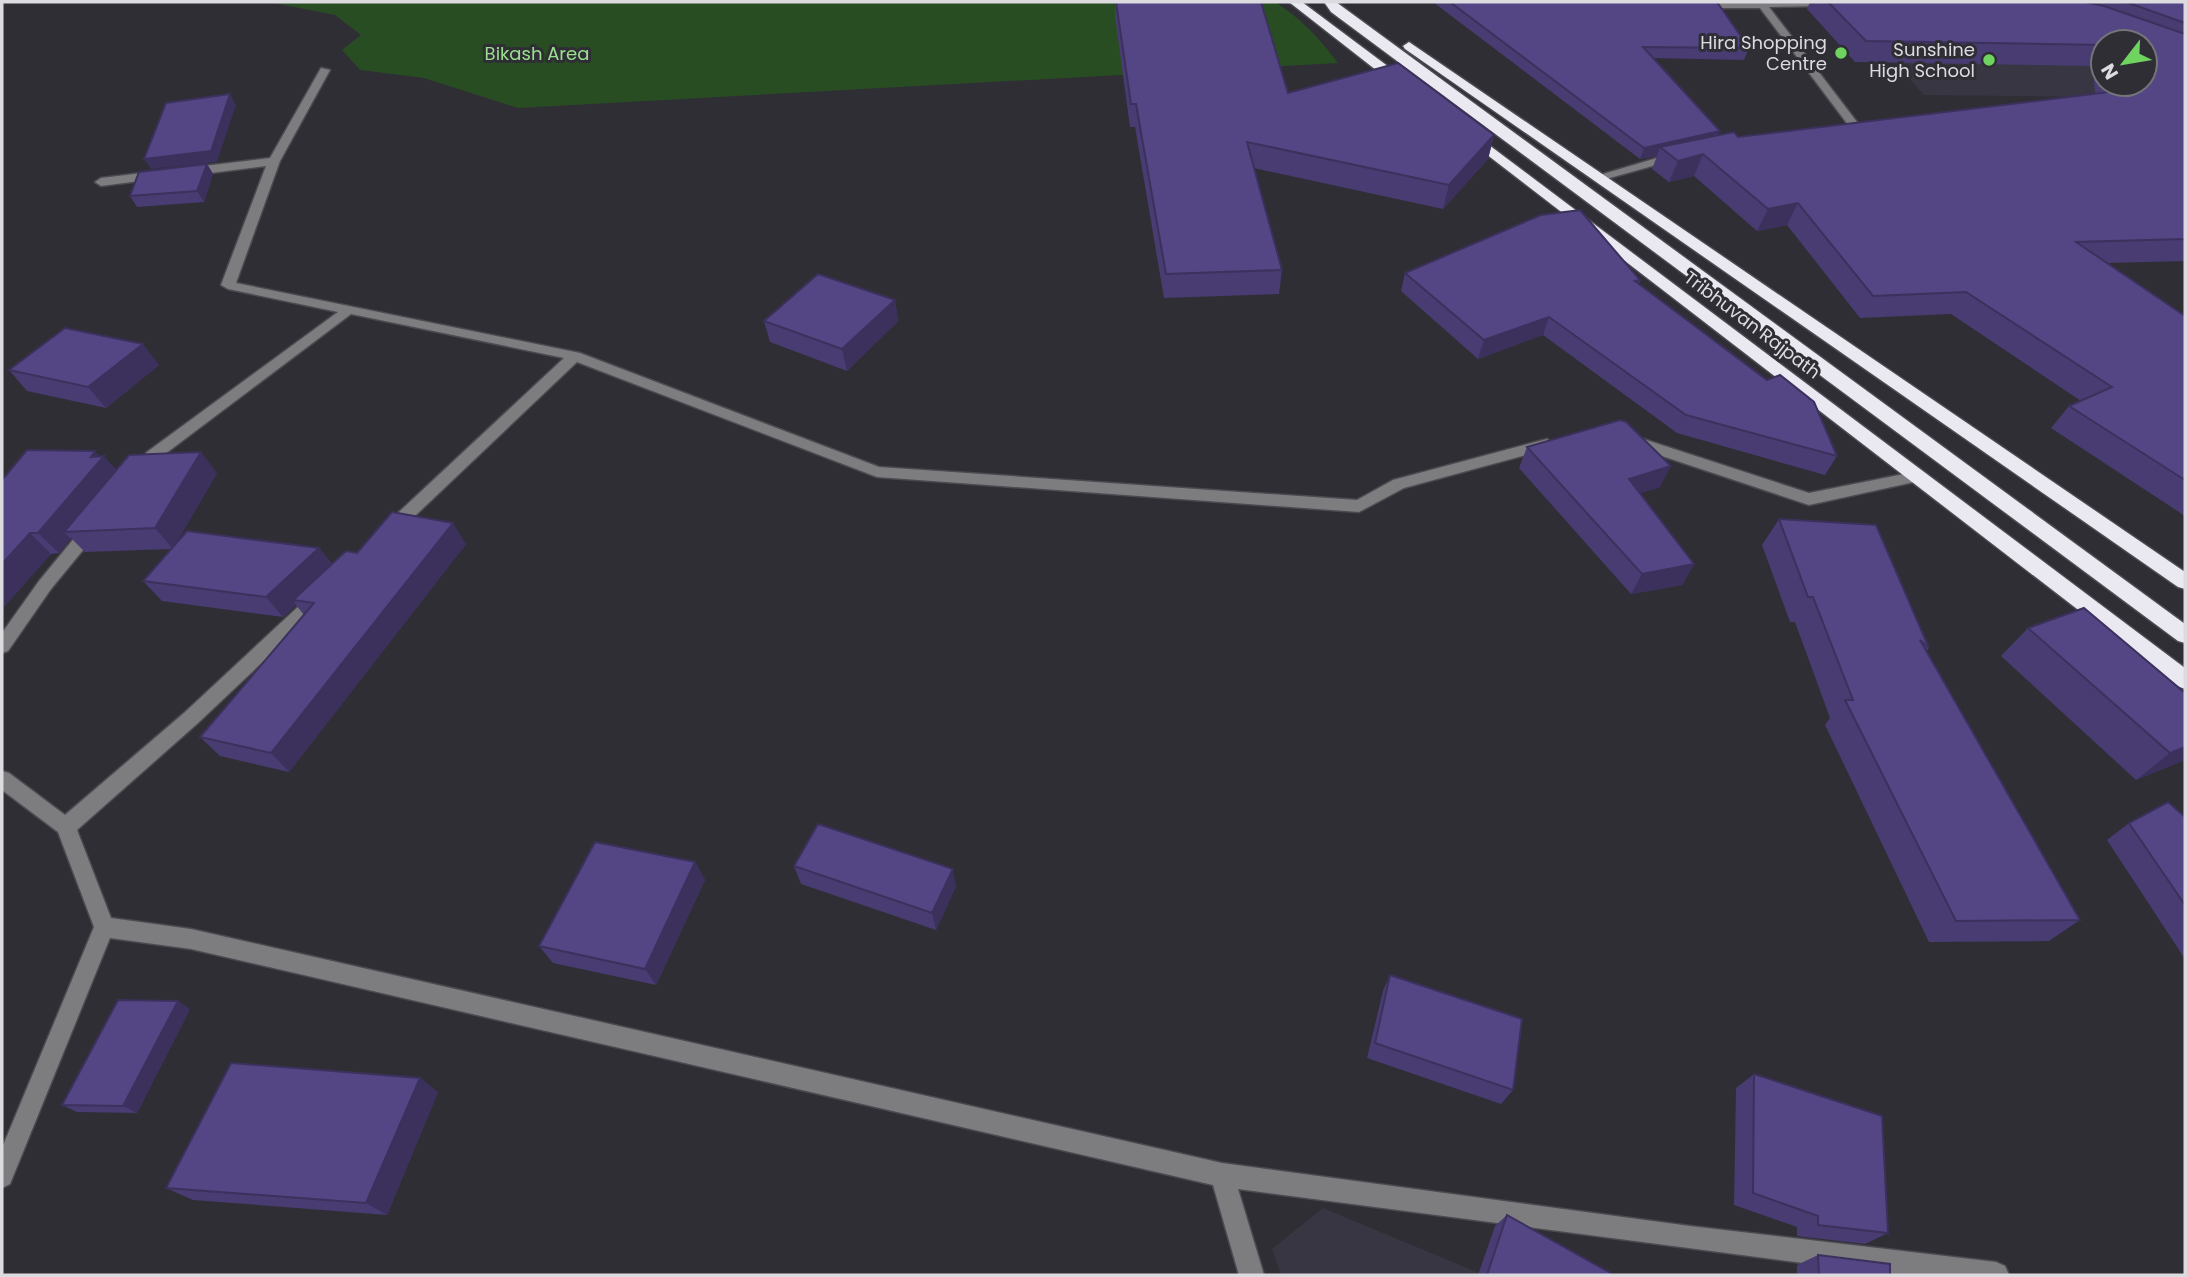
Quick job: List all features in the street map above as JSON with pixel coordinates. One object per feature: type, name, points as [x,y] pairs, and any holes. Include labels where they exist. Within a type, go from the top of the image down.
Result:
[{"type":"highway","points":[[1295,2],[1416,93]]},
{"type":"highway","points":[[1330,2],[1346,18],[2185,635]]},
{"type":"highway","name":"Tribhuvan Rajpath","points":[[1344,2],[2185,582]]},
{"type":"highway","name":"Tribhuvan Rajpath","points":[[1459,127],[2185,680]]},
{"type":"street","points":[[1702,2],[1728,6],[1883,2]]},
{"type":"street","points":[[1763,6],[1856,128],[1828,132]]},
{"type":"street","points":[[325,70],[274,161],[228,285],[575,356],[877,472],[1359,506],[1399,484],[1560,440]]},
{"type":"street","points":[[1599,177],[1690,153]]},
{"type":"street","points":[[101,182],[274,161]]},
{"type":"street","points":[[134,478],[152,456],[347,311]]},
{"type":"street","points":[[383,537],[575,356]]},
{"type":"street","points":[[1613,434],[1809,499],[1919,476]]},
{"type":"street","points":[[2,646],[45,585],[99,521]]},
{"type":"street","points":[[66,827],[191,719],[333,585]]},
{"type":"street","points":[[2,779],[66,827],[104,927],[2,1176]]},
{"type":"street","points":[[104,927],[191,939],[1222,1175],[1677,1237],[1996,1275]]},
{"type":"street","points":[[1222,1175],[1251,1275]]},
{"type":"shaded area","name":"Sunshine High School","points":[[1956,5],[2089,63],[2089,97],[1924,95],[1845,8]]},
{"type":"shaded area","points":[[1323,1208],[1484,1275],[1281,1275],[1272,1249]]},
{"type":"green space","name":"Bikash Area","points":[[269,2],[1275,2],[1310,30],[1338,63],[518,108],[424,78],[360,70],[342,50],[361,35],[335,15]]},
{"type":"building","points":[[1116,2],[1261,2],[1288,93],[1398,63],[1494,135],[1449,185],[1247,142],[1282,270],[1166,274],[1136,104],[1131,104]]},
{"type":"building","points":[[1450,2],[1717,2],[1749,48],[1643,47],[1720,131],[1644,148]]},
{"type":"building","points":[[1828,2],[2085,2],[2185,34],[2185,239],[2076,242],[2185,316],[2185,480],[2069,406],[2112,387],[1966,292],[1873,296],[1798,203],[1768,209],[1703,154],[1678,161],[1660,147],[1734,132],[1738,137],[2089,95],[2089,98],[2159,98],[2159,28],[2089,28],[2089,45],[1866,41]]},
{"type":"building","points":[[2126,2],[2185,2],[2185,23]]},
{"type":"building","points":[[230,94],[211,151],[144,159],[166,103]]},
{"type":"building","points":[[207,164],[197,191],[130,196],[139,172]]},
{"type":"building","points":[[1580,210],[1640,280],[1635,281],[1767,380],[1780,375],[1814,402],[1837,456],[1686,415],[1549,317],[1484,340],[1405,273],[1541,215]]},
{"type":"building","points":[[818,274],[895,300],[842,349],[764,321]]},
{"type":"building","points":[[65,328],[143,344],[88,387],[9,370]]},
{"type":"building","points":[[1620,420],[1626,422],[1671,466],[1629,479],[1694,564],[1642,574],[1527,447]]},
{"type":"building","points":[[27,450],[95,451],[91,457],[104,456],[38,533],[30,533],[2,564],[2,480]]},
{"type":"building","points":[[201,452],[155,528],[64,532],[129,455]]},
{"type":"building","points":[[392,512],[453,523],[271,753],[200,737],[314,603],[293,600],[346,551],[357,553]]},
{"type":"building","points":[[1779,519],[1876,525],[1929,648],[1920,640],[2080,920],[1956,921],[1845,700],[1853,700],[1813,597],[1808,597]]},
{"type":"building","points":[[187,531],[319,548],[266,597],[143,581]]},
{"type":"building","points":[[2084,608],[2185,693],[2185,747],[2170,753],[2028,628]]},
{"type":"building","points":[[2168,802],[2185,817],[2185,905],[2129,823]]},
{"type":"building","points":[[818,824],[953,869],[932,913],[794,866]]},
{"type":"building","points":[[595,842],[695,862],[645,969],[539,946]]},
{"type":"building","points":[[1390,975],[1522,1019],[1513,1090],[1375,1043]]},
{"type":"building","points":[[118,1000],[178,1001],[123,1106],[62,1105]]},
{"type":"building","points":[[231,1063],[420,1078],[366,1203],[166,1188]]},
{"type":"building","points":[[1754,1074],[1882,1116],[1888,1233],[1818,1225],[1818,1216],[1753,1193]]},
{"type":"building","points":[[1507,1215],[1614,1275],[1487,1275]]},
{"type":"building","points":[[1818,1255],[1890,1264],[1890,1275],[1819,1275]]},
{"type":"place","name":"Hira Shopping Centre","points":[[1841,53]]},
{"type":"place","name":"Sunshine High School","points":[[1989,60]]}]
